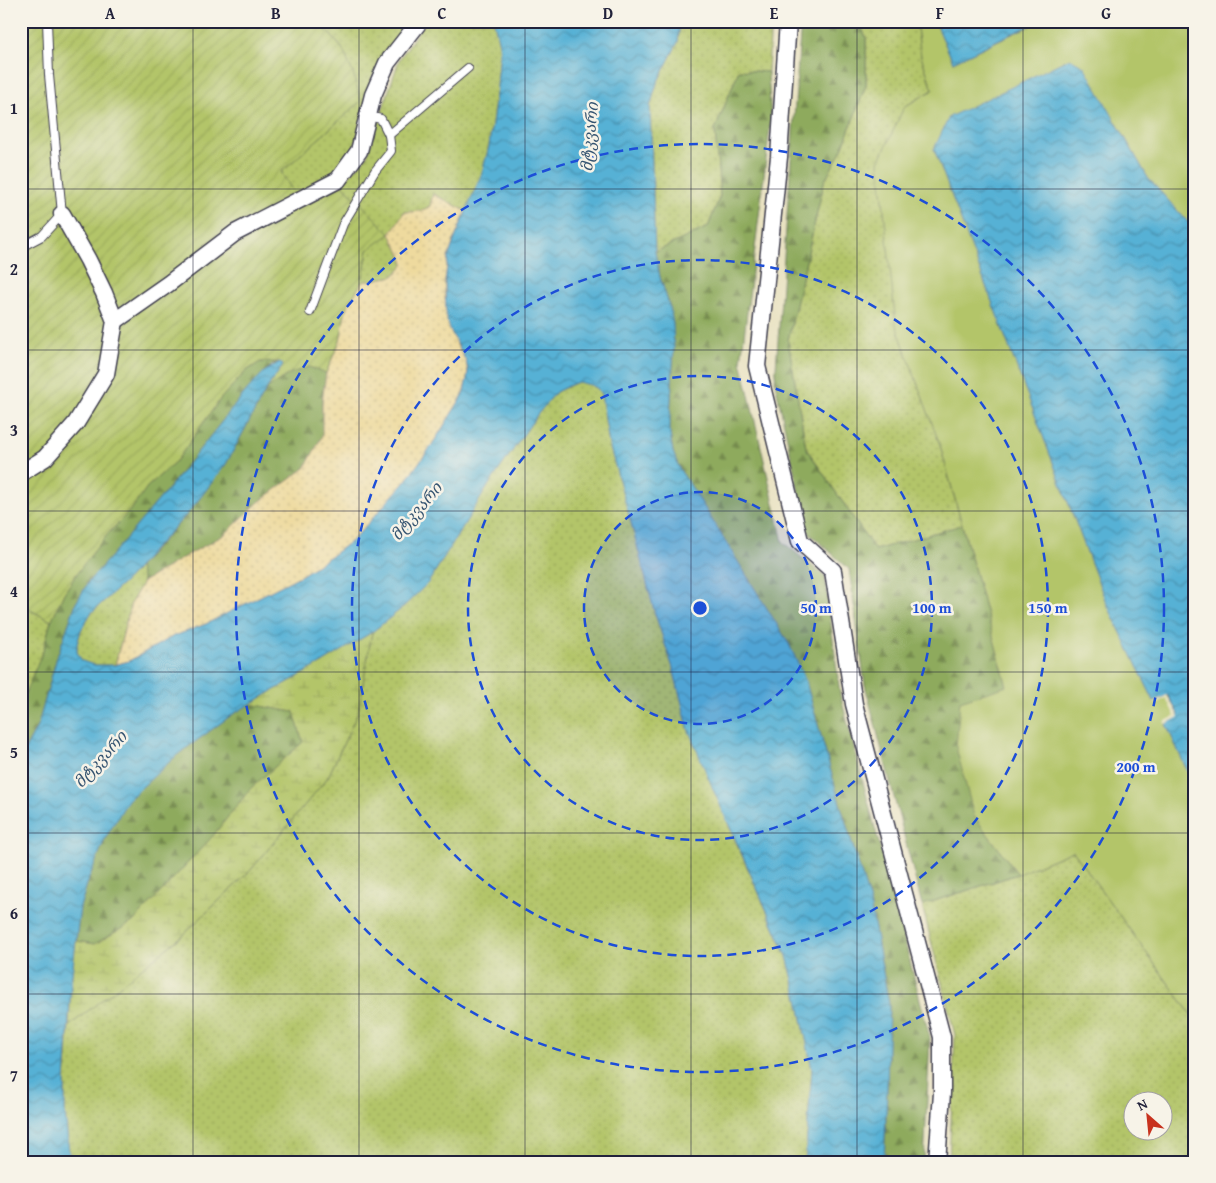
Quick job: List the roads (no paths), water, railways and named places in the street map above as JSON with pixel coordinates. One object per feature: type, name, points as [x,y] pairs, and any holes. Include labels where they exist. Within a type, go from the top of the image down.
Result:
[{"type":"street","points":[[115,321],[168,284],[235,233],[338,180],[359,151],[373,95],[387,63],[420,21]]},
{"type":"street","points":[[788,21],[779,157],[757,366],[800,541],[833,571],[854,704],[942,1037],[942,1093],[937,1162]]},
{"type":"street","points":[[21,473],[45,458],[76,423],[106,374],[115,321],[88,260],[62,214]]},
{"type":"lane","points":[[21,247],[42,236],[62,214],[50,85],[47,21]]},
{"type":"lane","points":[[389,135],[468,68]]},
{"type":"lane","points":[[310,312],[343,224],[375,171],[391,151],[389,135],[381,119],[368,116]]},
{"type":"water","name":"მტკვარი","points":[[494,21],[680,21],[678,42],[657,83],[650,107],[655,252],[673,323],[674,348],[670,434],[673,452],[680,470],[789,644],[806,682],[870,902],[889,1004],[884,1162],[805,1162],[812,1069],[787,956],[689,731],[673,668],[655,614],[609,444],[601,394],[597,388],[578,382],[556,392],[537,415],[488,486],[428,583],[401,609],[372,632],[233,714],[177,755],[128,800],[105,839],[89,878],[80,907],[71,983],[65,1082],[65,1113],[70,1162],[21,1162],[21,757],[38,725],[57,657],[76,603],[89,581],[169,488],[247,390],[264,372],[280,362],[283,365],[282,367],[267,388],[226,464],[190,511],[128,579],[91,613],[81,630],[77,644],[77,652],[82,661],[94,665],[115,665],[129,661],[172,637],[206,624],[302,575],[354,539],[404,483],[430,448],[463,395],[467,379],[466,361],[449,328],[446,316],[445,282],[448,258],[482,173],[489,146],[500,49]]},
{"type":"water","points":[[935,21],[1041,21],[953,62]]},
{"type":"water","points":[[1070,58],[1084,66],[1148,178],[1195,230],[1195,788],[1166,724],[1179,716],[1168,695],[1154,701],[1106,602],[934,149],[949,117]]}]
